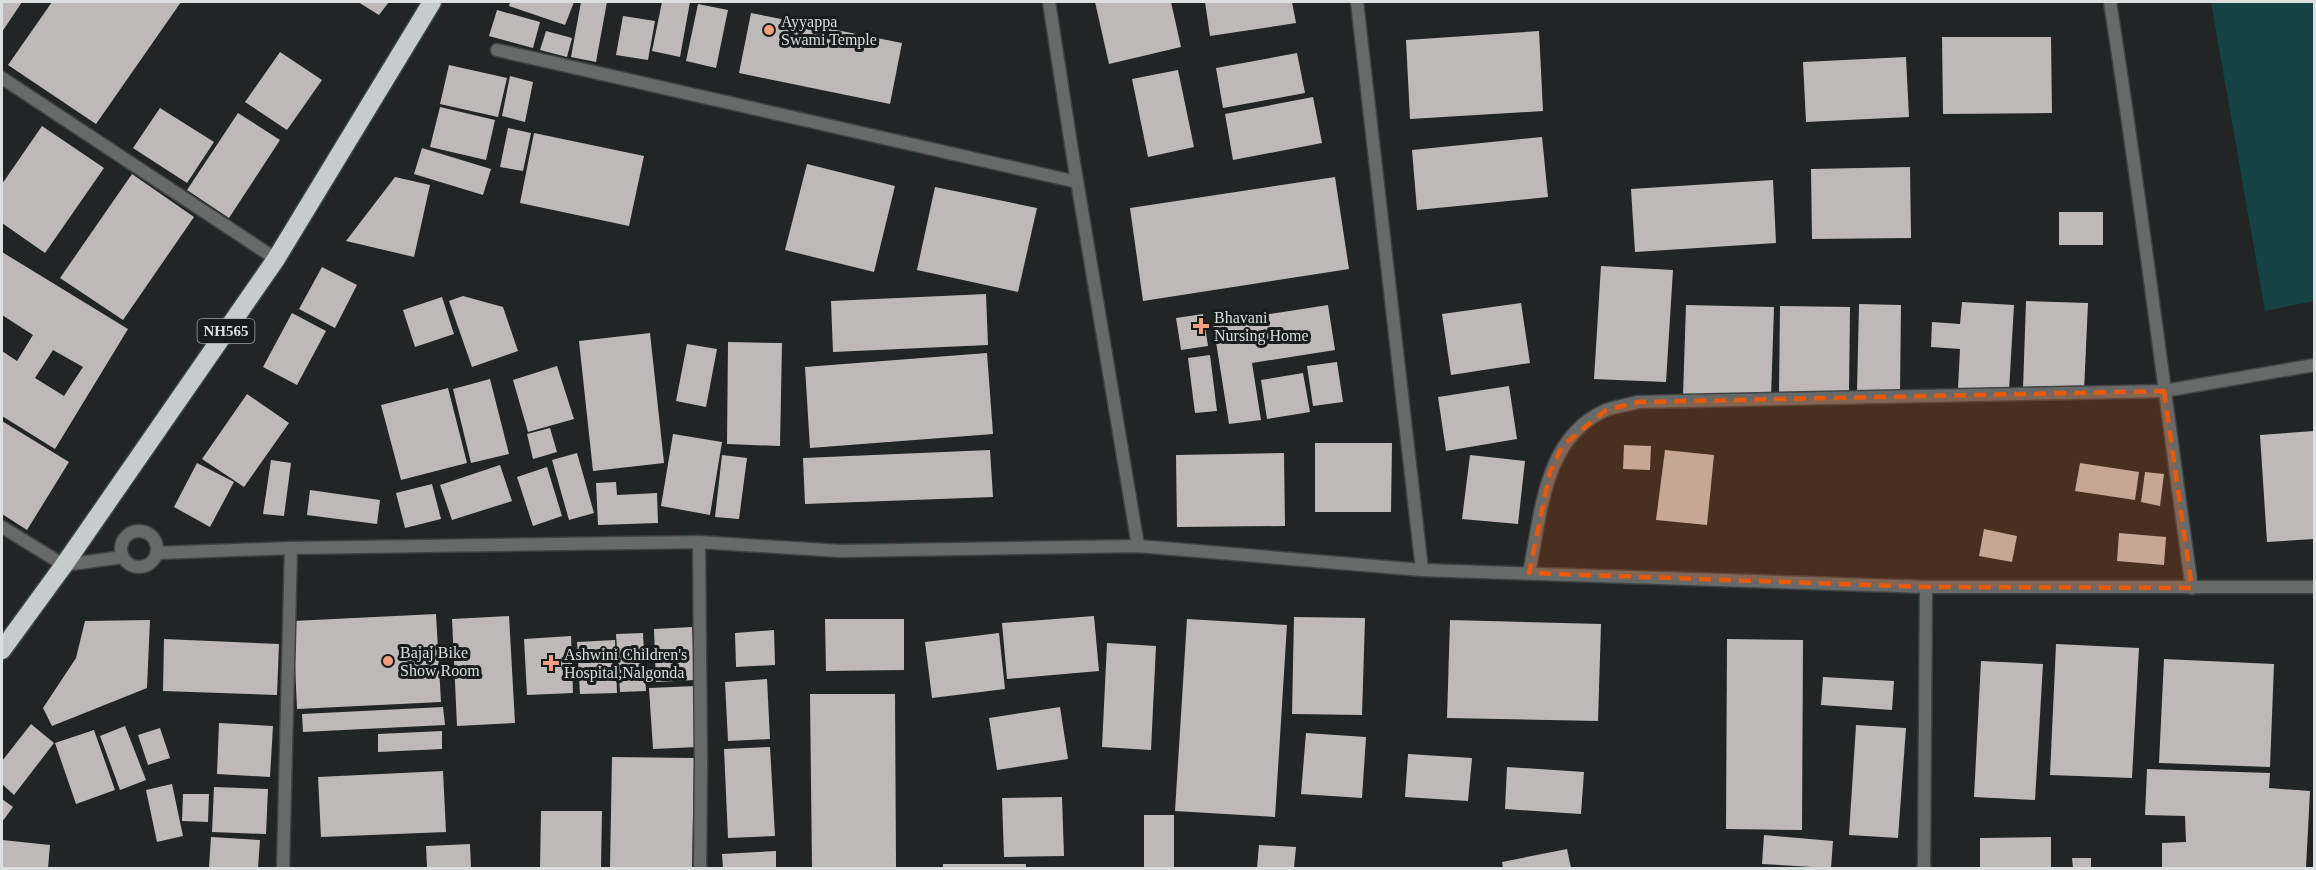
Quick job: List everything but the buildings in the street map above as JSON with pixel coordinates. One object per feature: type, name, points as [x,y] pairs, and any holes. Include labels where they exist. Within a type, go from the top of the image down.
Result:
[{"type":"highway","name":"NH565","points":[[2,650],[64,565],[276,259],[432,2]]},
{"type":"street","points":[[1049,2],[1138,546]]},
{"type":"street","points":[[1358,2],[1422,570]]},
{"type":"street","points":[[2110,2],[2130,129],[2192,588]]},
{"type":"street","points":[[497,50],[1077,182]]},
{"type":"street","points":[[2,78],[276,259]]},
{"type":"street","points":[[1529,573],[1550,472],[1562,446],[1584,424],[1606,410],[1638,402],[2164,391],[2314,365]]},
{"type":"street","points":[[2,527],[64,565],[123,557]]},
{"type":"street","points":[[137,531],[145,532],[152,537],[157,553],[145,566],[136,567],[128,564],[121,549],[123,540],[129,534],[137,531]]},
{"type":"street","points":[[699,542],[700,868]]},
{"type":"street","points":[[157,553],[291,548],[699,542],[840,551],[1138,546],[1422,570],[1926,587],[2314,588]]},
{"type":"street","points":[[283,868],[291,548]]},
{"type":"street","points":[[1924,868],[1926,587]]},
{"type":"highlighted area","points":[[2164,391],[2192,588],[1926,587],[1529,573],[1550,472],[1562,446],[1606,410],[1638,402]]},
{"type":"shaded area","points":[[2211,2],[2314,2],[2314,301],[2265,311]]},
{"type":"place","name":"Ayyappa Swami Temple","points":[[769,30]]},
{"type":"place","name":"Bhavani Nursing Home","points":[[1201,326]]},
{"type":"place","name":"Bajaj Bike Show Room","points":[[388,661]]},
{"type":"place","name":"Ashwini Children's Hospital,Nalgonda","points":[[551,663]]}]
